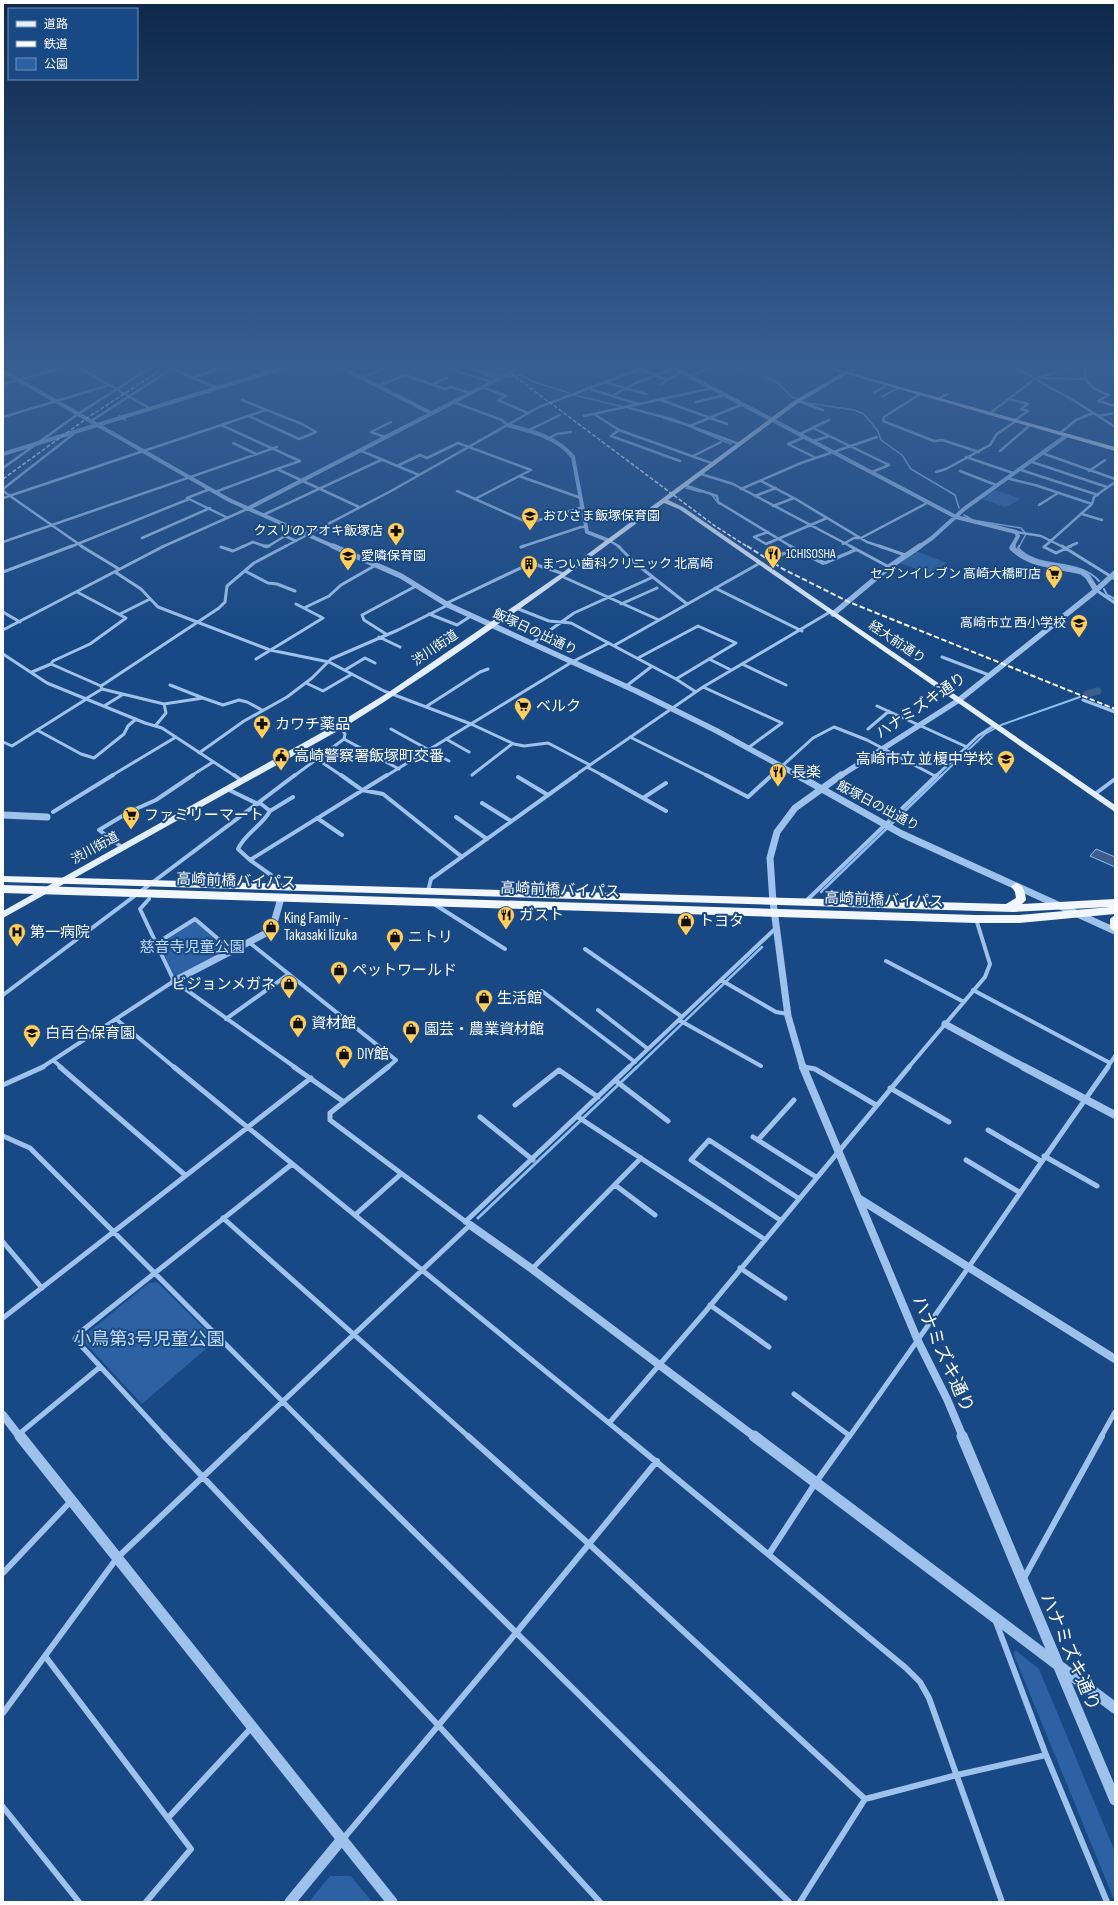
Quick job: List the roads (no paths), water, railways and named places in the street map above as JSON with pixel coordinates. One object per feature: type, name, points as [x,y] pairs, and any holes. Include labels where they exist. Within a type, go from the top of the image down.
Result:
[{"type":"highway","name":"高崎前橋バイパス","points":[[3,879],[428,891],[774,907],[976,919],[1019,919],[1115,910]]},
{"type":"highway","points":[[1005,908],[1021,900],[1020,891],[1016,886]]},
{"type":"highway","name":"高崎前橋バイパス","points":[[3,889],[144,896],[774,907],[804,903],[1005,908],[1062,907],[1115,903]]},
{"type":"highway","points":[[1115,919],[1115,930]]},
{"type":"main road","name":"渋川街道","points":[[3,915],[340,726],[392,694],[610,541],[662,500],[701,474],[725,455]]},
{"type":"main road","name":"経大前通り","points":[[662,500],[681,508],[1115,809]]},
{"type":"street","points":[[3,468],[20,455]]},
{"type":"street","points":[[47,455],[3,490],[78,544],[119,569]]},
{"type":"street","points":[[3,498],[131,455]]},
{"type":"street","name":"飯塚日の出通り","points":[[150,455],[215,492],[247,508],[401,576],[446,604],[673,709],[748,748],[884,825],[1115,930]]},
{"type":"street","points":[[3,542],[253,455]]},
{"type":"street","points":[[215,492],[300,461],[287,455]]},
{"type":"street","points":[[3,630],[119,569],[177,540],[228,518],[350,455]]},
{"type":"street","points":[[370,455],[419,475]]},
{"type":"street","points":[[397,466],[420,455],[427,458],[433,455]]},
{"type":"street","points":[[3,742],[12,746],[88,698],[198,623],[225,602],[227,586],[254,563],[454,455]]},
{"type":"street","points":[[475,499],[531,470],[490,455]]},
{"type":"street","points":[[572,455],[586,527],[590,534],[610,541],[623,549],[628,557],[687,604]]},
{"type":"street","points":[[664,455],[680,461]]},
{"type":"street","points":[[687,455],[714,464]]},
{"type":"street","points":[[692,457],[696,455]]},
{"type":"street","points":[[810,455],[816,458]]},
{"type":"street","points":[[741,489],[825,455]]},
{"type":"street","points":[[839,455],[929,502],[959,513],[974,524],[1028,533],[1053,541],[1114,576]]},
{"type":"street","points":[[869,455],[889,465],[872,472]]},
{"type":"street","points":[[936,472],[971,455]]},
{"type":"street","points":[[428,891],[431,879],[588,766],[703,687],[731,670],[802,632],[832,613],[905,555],[932,538],[959,513],[1039,455]]},
{"type":"street","points":[[1047,455],[1115,481]]},
{"type":"street","points":[[966,457],[1013,473]]},
{"type":"street","points":[[263,515],[381,460]]},
{"type":"street","points":[[1090,471],[1105,460]]},
{"type":"street","points":[[1029,461],[1107,487]]},
{"type":"street","points":[[278,469],[317,489],[359,507]]},
{"type":"street","points":[[1018,469],[1098,495]]},
{"type":"street","points":[[960,471],[996,485]]},
{"type":"street","points":[[701,474],[725,481],[889,567]]},
{"type":"street","points":[[519,476],[581,498]]},
{"type":"street","points":[[1006,478],[1092,504]]},
{"type":"street","points":[[761,481],[794,498],[867,542],[905,555]]},
{"type":"street","points":[[1077,543],[1056,553],[1044,547],[1053,541],[1082,514],[1092,504],[1094,498],[1115,481]]},
{"type":"street","points":[[684,485],[717,496],[718,502],[781,539],[795,549],[824,563],[855,550]]},
{"type":"street","points":[[755,496],[776,488]]},
{"type":"street","points":[[3,572],[78,544],[210,489]]},
{"type":"street","points":[[457,491],[529,523],[583,507]]},
{"type":"street","points":[[1039,505],[1058,493]]},
{"type":"street","points":[[773,506],[794,498]]},
{"type":"street","points":[[189,499],[228,518]]},
{"type":"street","points":[[843,544],[854,538],[861,538],[929,502]]},
{"type":"street","points":[[142,538],[210,508]]},
{"type":"street","points":[[1082,514],[1102,520]]},
{"type":"street","points":[[768,532],[754,537],[766,544],[781,539],[827,518]]},
{"type":"street","points":[[521,547],[581,527],[586,527]]},
{"type":"street","points":[[1019,532],[1012,548],[1018,554],[1031,561],[1082,572],[1115,603]]},
{"type":"street","points":[[221,547],[233,551],[253,542],[267,547],[285,536],[296,541]]},
{"type":"street","points":[[780,555],[795,549]]},
{"type":"street","points":[[615,645],[760,562]]},
{"type":"street","points":[[199,753],[262,710],[285,698],[306,683],[329,662],[342,653],[398,630],[446,604],[531,563],[562,575],[659,620]]},
{"type":"street","points":[[304,608],[328,596],[341,584],[376,565]]},
{"type":"street","points":[[244,571],[268,583],[277,584],[295,591]]},
{"type":"street","points":[[115,572],[141,589],[158,607],[198,623],[270,650],[329,662],[392,694],[427,706],[471,724],[512,744],[524,746],[548,743],[666,811]]},
{"type":"street","points":[[532,643],[574,613],[653,576]]},
{"type":"street","name":"ハナミズキ通り","points":[[1114,576],[959,700],[820,790],[795,808],[778,832],[770,858],[774,907],[788,1014],[804,1067],[837,1151],[918,1341],[947,1399],[1115,1800]]},
{"type":"street","points":[[386,634],[364,620],[362,615],[416,586]]},
{"type":"street","points":[[622,604],[657,588]]},
{"type":"street","points":[[716,588],[802,632]]},
{"type":"street","points":[[32,672],[90,644],[126,618],[120,614],[114,613],[77,592]]},
{"type":"street","points":[[120,614],[150,599]]},
{"type":"street","points":[[256,659],[295,637],[323,618],[296,604]]},
{"type":"street","points":[[516,608],[548,622],[571,623],[615,645],[651,667],[676,679],[696,692]]},
{"type":"street","points":[[3,612],[20,622]]},
{"type":"street","points":[[429,614],[456,625],[471,616]]},
{"type":"street","points":[[638,658],[698,626],[736,643],[676,679]]},
{"type":"street","points":[[378,637],[400,647]]},
{"type":"street","points":[[250,860],[572,662],[609,643]]},
{"type":"street","points":[[3,654],[47,683],[88,698],[136,719],[156,725],[242,781]]},
{"type":"street","points":[[942,657],[989,675]]},
{"type":"street","points":[[345,670],[365,658],[375,663]]},
{"type":"street","points":[[709,660],[731,670]]},
{"type":"street","points":[[51,664],[102,688],[122,695],[164,704],[203,698]]},
{"type":"street","points":[[742,664],[786,685]]},
{"type":"street","points":[[625,687],[651,667]]},
{"type":"street","points":[[427,706],[480,672],[488,669]]},
{"type":"street","points":[[306,683],[323,691],[352,674]]},
{"type":"street","points":[[170,685],[224,705],[230,701],[242,699],[262,710]]},
{"type":"street","points":[[703,687],[782,723],[748,748]]},
{"type":"street","points":[[104,706],[122,695]]},
{"type":"street","points":[[1083,700],[1115,712]]},
{"type":"street","points":[[156,725],[166,716],[167,711],[164,704]]},
{"type":"street","points":[[877,706],[967,747]]},
{"type":"street","points":[[868,729],[889,711]]},
{"type":"street","points":[[37,730],[81,754],[94,758],[124,734],[128,726],[136,719]]},
{"type":"street","points":[[804,903],[935,776],[984,732],[995,725]]},
{"type":"street","points":[[340,726],[345,734],[344,739],[153,883],[144,896],[140,909],[174,981],[344,1102]]},
{"type":"street","points":[[630,737],[748,797],[814,738],[834,727],[867,740],[935,776]]},
{"type":"street","points":[[391,730],[449,761]]},
{"type":"street","points":[[53,812],[176,737]]},
{"type":"street","points":[[344,739],[399,769]]},
{"type":"street","points":[[446,739],[469,752]]},
{"type":"street","points":[[472,775],[512,744]]},
{"type":"street","points":[[317,759],[362,790],[377,792],[391,800],[462,857]]},
{"type":"street","points":[[123,848],[99,830],[129,812],[156,800],[213,762]]},
{"type":"street","points":[[518,777],[548,795]]},
{"type":"street","points":[[1095,794],[1115,779]]},
{"type":"street","points":[[643,798],[666,783]]},
{"type":"street","points":[[228,789],[270,811]]},
{"type":"street","points":[[269,886],[272,879],[270,875],[240,852],[239,846],[267,819],[270,811],[292,797]]},
{"type":"street","points":[[482,803],[511,821]]},
{"type":"street","points":[[3,815],[47,817]]},
{"type":"street","points":[[456,817],[487,839]]},
{"type":"street","points":[[317,818],[342,835]]},
{"type":"street","points":[[3,995],[144,896]]},
{"type":"street","points":[[3,1084],[39,1069],[174,981],[250,943],[272,930],[281,898]]},
{"type":"street","points":[[430,902],[505,949]]},
{"type":"street","points":[[157,943],[195,919],[232,952]]},
{"type":"street","points":[[610,1422],[660,1365],[876,1104],[985,976],[990,964],[976,919]]},
{"type":"street","points":[[3,1713],[117,1558],[422,1271],[468,1223],[598,1097],[777,927]]},
{"type":"street","points":[[250,943],[396,1060],[330,1113],[330,1120],[401,1174],[532,1269],[1115,1708]]},
{"type":"street","points":[[585,949],[680,1018],[760,1066]]},
{"type":"street","points":[[886,961],[964,1002]]},
{"type":"street","points":[[226,1019],[289,974]]},
{"type":"street","points":[[721,980],[776,1012],[788,1014]]},
{"type":"street","points":[[973,990],[1110,1063]]},
{"type":"street","points":[[542,991],[635,1062]]},
{"type":"street","points":[[598,1010],[648,1050]]},
{"type":"street","points":[[116,1019],[422,1271],[610,1422],[920,1682],[929,1698],[1001,1902]]},
{"type":"street","points":[[945,1024],[1115,1115]]},
{"type":"street","points":[[769,1554],[816,1482],[918,1341],[967,1267],[1115,1056]]},
{"type":"street","points":[[53,1060],[185,1175]]},
{"type":"street","points":[[804,1067],[815,1069],[876,1104]]},
{"type":"street","points":[[515,1105],[559,1070],[598,1097]]},
{"type":"street","points":[[3,1318],[311,1078]]},
{"type":"street","points":[[616,1080],[668,1121]]},
{"type":"street","points":[[890,1088],[949,1122]]},
{"type":"street","points":[[758,1140],[794,1100]]},
{"type":"street","points":[[480,1117],[533,1160]]},
{"type":"street","points":[[578,1117],[764,1239]]},
{"type":"street","points":[[988,1130],[1097,1186]]},
{"type":"street","points":[[3,1136],[30,1148],[156,1272],[283,1402],[789,1902]]},
{"type":"street","points":[[752,1137],[816,1177]]},
{"type":"street","points":[[780,1220],[691,1160],[709,1140],[798,1198]]},
{"type":"street","points":[[532,1269],[641,1158]]},
{"type":"street","points":[[966,1160],[1019,1192]]},
{"type":"street","points":[[292,1164],[78,1334],[75,1339],[202,1477],[438,1725],[600,1902]]},
{"type":"street","points":[[355,1215],[401,1174]]},
{"type":"street","points":[[615,1185],[655,1215]]},
{"type":"street","points":[[858,1198],[1115,1359]]},
{"type":"street","points":[[224,1218],[353,1335],[589,1544],[865,1799]]},
{"type":"street","points":[[3,1242],[42,1288]]},
{"type":"street","points":[[740,1268],[785,1298]]},
{"type":"street","points":[[710,1305],[768,1348]]},
{"type":"street","points":[[19,1434],[100,1367]]},
{"type":"street","points":[[794,1394],[850,1436]]},
{"type":"street","points":[[1022,1580],[1115,1412]]},
{"type":"street","points":[[5,1421],[19,1434],[392,1902]]},
{"type":"street","points":[[290,1902],[516,1633],[657,1461]]},
{"type":"street","points":[[3,1573],[71,1501]]},
{"type":"street","points":[[994,1617],[1046,1755],[1107,1902]]},
{"type":"street","points":[[45,1656],[192,1849],[146,1902]]},
{"type":"street","points":[[168,1818],[252,1727]]},
{"type":"street","points":[[800,1902],[865,1799],[956,1775],[1046,1755]]},
{"type":"street","points":[[3,1807],[79,1902]]},
{"type":"waterway","points":[[902,455],[911,469],[955,495],[959,508]]},
{"type":"waterway","points":[[686,488],[701,492]]},
{"type":"waterway","points":[[712,495],[719,504]]},
{"type":"waterway","points":[[964,515],[971,519]]},
{"type":"waterway","points":[[978,521],[1021,528],[1026,534],[1019,547]]},
{"type":"waterway","points":[[1019,546],[1018,548],[1027,555],[1047,562],[1080,569],[1099,581]]},
{"type":"waterway","points":[[800,552],[823,564]]},
{"type":"waterway","points":[[1104,589],[1107,595],[1115,599]]},
{"type":"waterway","points":[[1087,694],[1098,691]]},
{"type":"waterway","points":[[941,776],[985,734],[1001,725],[1080,697]]},
{"type":"waterway","points":[[821,892],[942,775]]},
{"type":"waterway","points":[[636,1068],[762,947]]},
{"type":"waterway","points":[[478,1218],[637,1067]]},
{"type":"tunnel","points":[[632,467],[641,465]]},
{"type":"railway","points":[[3,479],[36,455]]},
{"type":"railway","points":[[620,455],[715,526],[748,547]]},
{"type":"railway","points":[[747,546],[783,569],[849,602],[1115,709]]},
{"type":"place","name":"おひさま飯塚保育園","points":[[530,531]]},
{"type":"place","name":"クスリのアオキ飯塚店","points":[[396,546]]},
{"type":"place","name":"1CHISOSHA","points":[[773,569]]},
{"type":"place","name":"愛隣保育園","points":[[348,571]]},
{"type":"place","name":"まつい歯科クリニック 北高崎","points":[[529,579]]},
{"type":"place","name":"セブンイレブン 高崎大橋町店","points":[[1054,589]]},
{"type":"place","name":"高崎市立 西小学校","points":[[1079,638]]},
{"type":"place","name":"ベルク","points":[[523,721]]},
{"type":"place","name":"カワチ薬品","points":[[262,739]]},
{"type":"place","name":"高崎警察署飯塚町交番","points":[[281,771]]},
{"type":"place","name":"高崎市立 並榎中学校","points":[[1006,774]]},
{"type":"place","name":"長楽","points":[[778,787]]},
{"type":"place","name":"ファミリーマート","points":[[131,830]]},
{"type":"place","name":"ガスト","points":[[506,930]]},
{"type":"place","name":"トヨタ","points":[[686,936]]},
{"type":"place","name":"King Family - Takasaki Iizuka","points":[[271,942]]},
{"type":"place","name":"第一病院","points":[[17,947]]},
{"type":"place","name":"ニトリ","points":[[395,952]]},
{"type":"place","name":"ペットワールド","points":[[339,985]]},
{"type":"place","name":"ビジョンメガネ","points":[[289,999]]},
{"type":"place","name":"生活館","points":[[484,1013]]},
{"type":"place","name":"資材館","points":[[298,1038]]},
{"type":"place","name":"園芸・農業資材館","points":[[411,1044]]},
{"type":"place","name":"白百合保育園","points":[[32,1048]]},
{"type":"place","name":"DIY館","points":[[344,1069]]},
{"type":"park label","name":"慈音寺児童公園","points":[[192,947]]},
{"type":"park label","name":"小鳥第3号児童公園","points":[[149,1339]]}]
